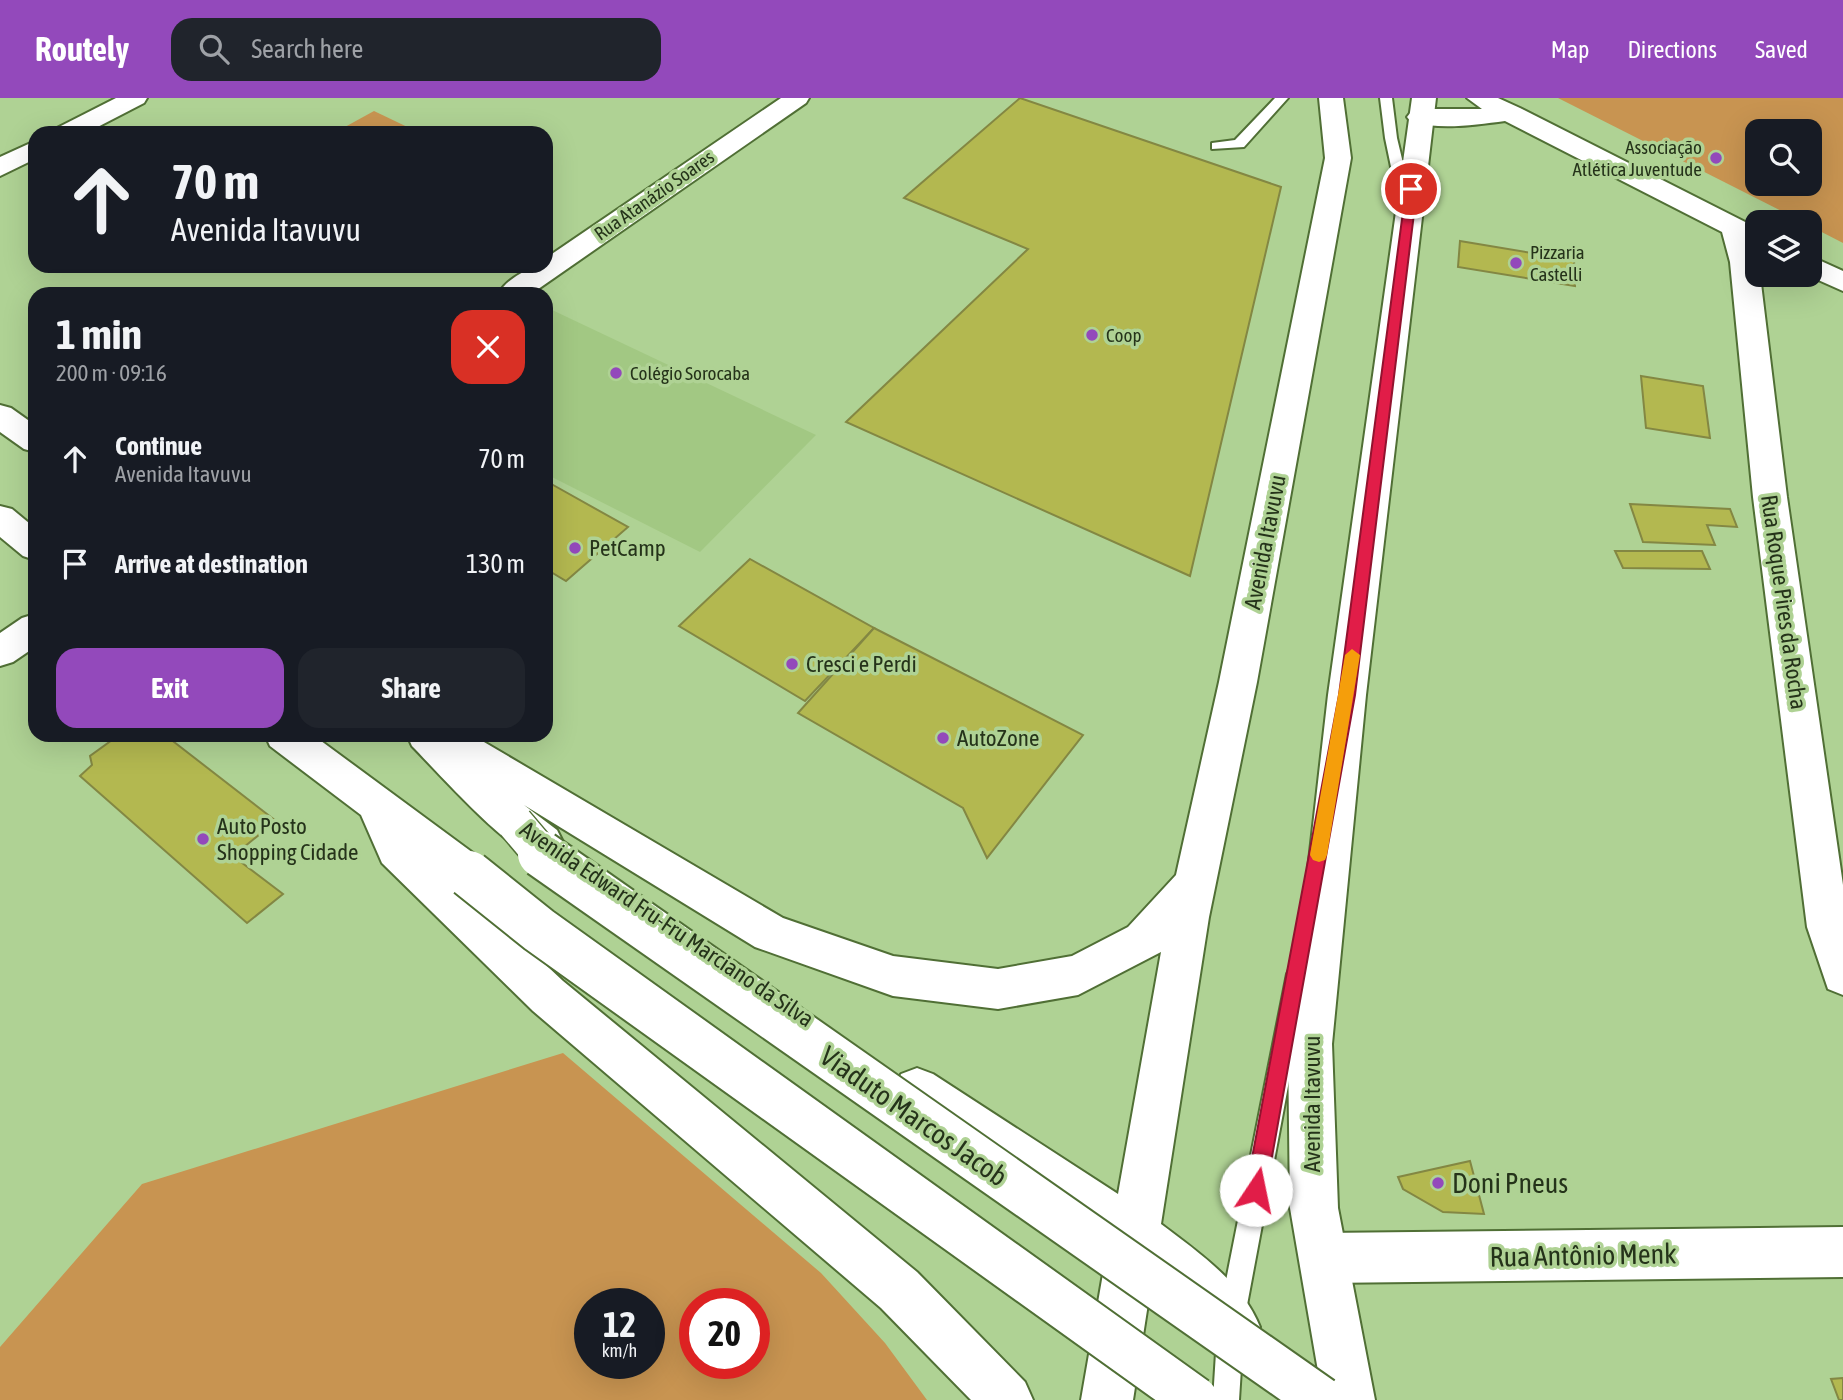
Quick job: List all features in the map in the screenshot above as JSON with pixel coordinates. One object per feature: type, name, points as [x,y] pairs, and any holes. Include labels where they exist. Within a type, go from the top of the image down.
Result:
[{"type":"main road","points":[[73,98],[92,119]]},
{"type":"main road","points":[[79,126],[135,98]]},
{"type":"main road","name":"Rua Atanázio Soares","points":[[553,266],[797,98]]},
{"type":"main road","points":[[1479,98],[1745,233]]},
{"type":"main road","name":"Avenida Itavuvu","points":[[1107,1400],[1133,1233],[1195,884],[1238,682],[1338,158],[1332,99]]},
{"type":"main road","points":[[1422,108],[1472,118],[1511,113]]},
{"type":"main road","name":"Avenida Itavuvu","points":[[1349,1400],[1314,1208],[1310,1044],[1347,695],[1422,108]]},
{"type":"main road","points":[[0,167],[28,153]]},
{"type":"main road","name":"Rua Roque Pires da Rocha","points":[[1745,233],[1745,271]]},
{"type":"main road","points":[[1822,271],[1843,282]]},
{"type":"main road","name":"Rua Atanázio Soares","points":[[522,287],[543,273]]},
{"type":"main road","name":"Rua Roque Pires da Rocha","points":[[1747,287],[1770,496],[1828,927],[1843,975]]},
{"type":"main road","points":[[0,416],[28,436]]},
{"type":"main road","points":[[0,519],[28,541]]},
{"type":"main road","points":[[0,652],[28,633]]},
{"type":"main road","points":[[293,742],[539,930],[1195,1400]]},
{"type":"main road","name":"Avenida Edward Fru-Fru Marciano da Silva","points":[[433,742],[515,823],[1133,1233]]},
{"type":"main road","points":[[452,742],[770,933],[893,976],[998,989],[1078,975],[1143,941],[1195,884]]},
{"type":"main road","points":[[376,804],[396,850],[548,996],[899,1290],[1007,1400]]},
{"type":"main road","name":"Viaduto Marcos Jacob","points":[[515,823],[541,854],[566,873],[1321,1400]]},
{"type":"main road","points":[[1133,1233],[1192,1279],[1231,1321],[1287,1400]]},
{"type":"main road","name":"Rua Antônio Menk","points":[[1324,1258],[1843,1252]]},
{"type":"lane","points":[[1217,146],[1239,144],[1282,98]]},
{"type":"lane","points":[[1386,98],[1391,138],[1408,212]]},
{"type":"lane","points":[[1226,1400],[1231,1321],[1297,980],[1347,695]]},
{"type":"shaded area","name":"Associação Atlética Juventude","points":[[1558,98],[1843,98],[1843,243],[1822,232],[1822,210],[1779,210],[1752,196],[1822,196],[1822,119],[1745,119],[1745,193]]},
{"type":"shaded area","points":[[374,111],[405,126],[347,126]]},
{"type":"shaded area","name":"Colégio Sorocaba","points":[[553,310],[816,435],[700,552],[553,478]]},
{"type":"shaded area","points":[[563,1053],[821,1273],[885,1343],[927,1400],[0,1400],[0,1347],[142,1184]]},
{"type":"building","name":"Coop","points":[[1020,98],[1281,187],[1190,576],[846,422],[1028,249],[904,198]]},
{"type":"building","name":"Pizzaria Castelli","points":[[1460,241],[1574,260],[1575,286],[1458,267]]},
{"type":"building","points":[[1641,376],[1703,386],[1710,438],[1646,428]]},
{"type":"building","name":"PetCamp","points":[[553,485],[628,527],[566,581],[553,573]]},
{"type":"building","points":[[1630,504],[1730,509],[1737,527],[1707,525],[1715,545],[1643,542]]},
{"type":"building","points":[[1615,551],[1702,551],[1710,569],[1623,568]]},
{"type":"building","name":"Cresci e Perdi","points":[[750,559],[874,628],[805,701],[679,626]]},
{"type":"building","points":[[874,628],[1083,735],[987,858],[963,808],[798,713]]},
{"type":"building","name":"Auto Posto Shopping Cidade","points":[[109,742],[174,742],[276,821],[233,856],[283,894],[247,923],[80,776],[92,765],[90,756]]},
{"type":"building","name":"Doni Pneus","points":[[1470,1161],[1484,1214],[1443,1212],[1403,1189],[1398,1177]]},
{"type":"building","points":[[1843,1378],[1843,1400],[1839,1400],[1831,1379]]},
{"type":"slow traffic","points":[[1319,855],[1352,655]]},
{"type":"place","name":"Associação Atlética Juventude","points":[[1716,158]]},
{"type":"place","name":"Pizzaria Castelli","points":[[1516,263]]},
{"type":"place","name":"Coop","points":[[1092,335]]},
{"type":"place","name":"Colégio Sorocaba","points":[[616,373]]},
{"type":"place","name":"PetCamp","points":[[575,548]]},
{"type":"place","name":"Cresci e Perdi","points":[[792,664]]},
{"type":"place","name":"AutoZone","points":[[943,738]]},
{"type":"place","name":"Auto Posto Shopping Cidade","points":[[203,839]]},
{"type":"place","name":"Doni Pneus","points":[[1438,1183]]},
{"type":"route","points":[[1256,1190],[1297,980],[1347,695],[1411,189]]}]
